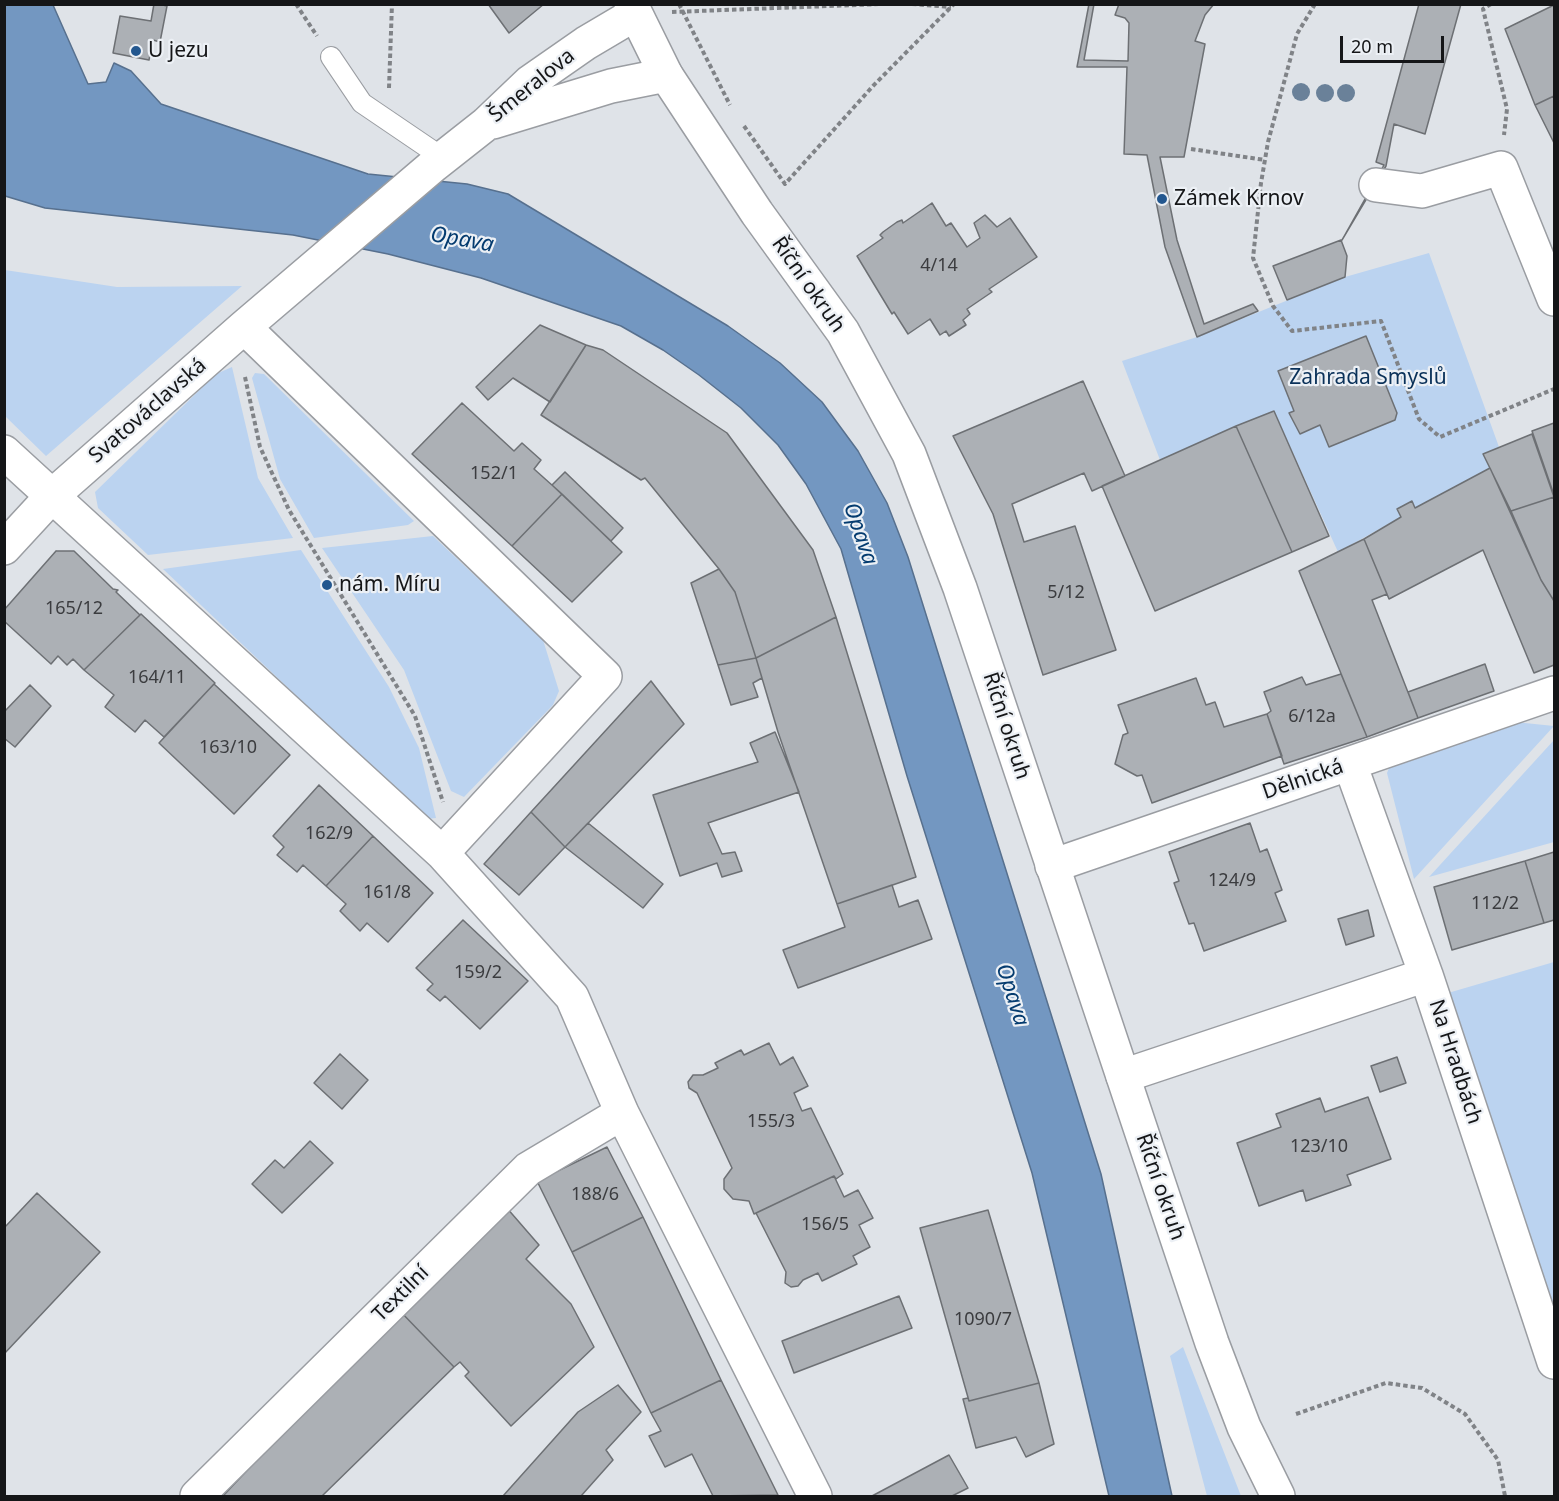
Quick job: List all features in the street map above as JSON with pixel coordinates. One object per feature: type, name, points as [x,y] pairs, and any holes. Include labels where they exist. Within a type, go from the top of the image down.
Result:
[{"type":"street","name":"Říční okruh","points":[[633,9],[666,75],[757,213],[843,332],[909,454],[960,588],[1212,1343],[1244,1427],[1278,1497]]},
{"type":"street","name":"Šmeralova","points":[[299,282],[438,161],[486,124],[530,82],[633,9]]},
{"type":"street","points":[[486,124],[611,86],[666,75]]},
{"type":"street","points":[[1376,185],[1422,191],[1501,168],[1554,299]]},
{"type":"street","name":"Svatováclavská","points":[[4,548],[52,496],[244,327],[299,282]]},
{"type":"street","points":[[244,327],[605,676],[450,844]]},
{"type":"street","points":[[4,452],[450,844],[572,997],[622,1113],[815,1497]]},
{"type":"street","name":"Dělnická","points":[[1052,866],[1554,693]]},
{"type":"street","name":"Na Hradbách","points":[[1341,767],[1426,975],[1554,1362]]},
{"type":"street","points":[[1123,1076],[1426,975]]},
{"type":"street","name":"Textilní","points":[[197,1497],[528,1169],[622,1113]]},
{"type":"lane","points":[[332,57],[362,103],[438,161]]},
{"type":"path","points":[[296,4],[332,57]]},
{"type":"path","points":[[388,121],[392,4]]},
{"type":"path","points":[[679,4],[680,11],[733,110]]},
{"type":"path","points":[[633,9],[680,11],[882,4]]},
{"type":"path","points":[[912,4],[953,6]]},
{"type":"path","points":[[1315,4],[1297,34],[1265,160],[1253,258],[1273,306],[1292,331],[1381,321],[1419,418],[1440,437],[1554,389]]},
{"type":"path","points":[[1491,4],[1483,9],[1507,109],[1501,168]]},
{"type":"path","points":[[739,119],[785,184],[873,86],[953,6]]},
{"type":"path","points":[[1191,149],[1265,160]]},
{"type":"path","points":[[244,327],[242,361],[260,447],[289,510],[415,716],[437,789],[450,844]]},
{"type":"path","points":[[1296,1414],[1386,1383],[1422,1388],[1465,1414],[1498,1460],[1505,1497]]},
{"type":"green space","name":"Zahrada Smyslů","points":[[1429,253],[1499,447],[1483,454],[1490,468],[1415,508],[1412,501],[1397,509],[1401,517],[1338,552],[1274,411],[1160,460],[1122,361],[1197,337],[1345,277]]},
{"type":"green space","points":[[5,270],[117,287],[242,286],[46,456],[5,416]]},
{"type":"green space","points":[[232,367],[258,478],[293,538],[148,555],[98,508],[95,492],[216,374]]},
{"type":"green space","points":[[255,373],[264,374],[414,521],[408,525],[314,538],[280,479],[252,378]]},
{"type":"green space","points":[[433,536],[543,640],[559,691],[553,705],[464,797],[451,791],[404,670],[322,548]]},
{"type":"green space","points":[[301,550],[389,687],[419,748],[436,818],[426,819],[163,569]]},
{"type":"green space","points":[[1515,722],[1554,726],[1414,879],[1387,773],[1393,758]]},
{"type":"green space","points":[[1554,740],[1554,842],[1429,877]]},
{"type":"green space","points":[[1554,962],[1554,1309],[1547,1311],[1448,993]]},
{"type":"green space","points":[[1183,1347],[1241,1496],[1207,1496],[1170,1356]]},
{"type":"water","name":"Opava","points":[[4,5],[53,5],[88,84],[106,82],[114,63],[131,71],[161,104],[368,174],[467,184],[508,194],[728,326],[780,363],[822,402],[858,451],[887,503],[908,557],[1101,1174],[1172,1496],[1109,1496],[1032,1173],[907,776],[841,549],[806,484],[778,445],[741,408],[699,375],[663,350],[621,326],[481,278],[388,254],[293,235],[45,208],[5,196]]},
{"type":"building","points":[[154,4],[167,6],[160,42],[153,40],[149,60],[113,53],[120,16],[151,21]]},
{"type":"building","points":[[488,4],[544,4],[509,33]]},
{"type":"building","name":"Zámek Krnov","points":[[1089,4],[1094,4],[1084,60],[1128,61],[1129,23],[1125,18],[1115,15],[1119,4],[1214,4],[1205,15],[1195,41],[1205,44],[1184,157],[1160,157],[1177,240],[1204,324],[1253,304],[1258,311],[1197,337],[1165,247],[1147,155],[1124,154],[1127,67],[1077,67]]},
{"type":"building","name":"Zámek Krnov","points":[[1419,4],[1461,4],[1425,134],[1394,124],[1386,166],[1342,240],[1384,165],[1376,162]]},
{"type":"building","points":[[1554,5],[1554,96],[1535,105],[1505,29]]},
{"type":"building","points":[[1554,96],[1554,143],[1535,105]]},
{"type":"building","points":[[932,203],[946,226],[951,223],[967,247],[980,238],[974,223],[985,215],[997,227],[1010,218],[1037,257],[989,289],[992,292],[967,309],[970,314],[963,320],[966,325],[949,336],[946,331],[940,335],[930,319],[908,334],[894,312],[892,314],[857,256],[883,238],[880,235],[897,222],[902,220],[903,223]]},
{"type":"building","points":[[1341,240],[1347,256],[1345,277],[1287,300],[1273,266]]},
{"type":"building","points":[[540,325],[586,345],[550,402],[513,378],[488,400],[476,387]]},
{"type":"building","points":[[1366,336],[1397,413],[1395,420],[1329,447],[1320,425],[1300,434],[1289,413],[1294,411],[1278,371]]},
{"type":"building","points":[[586,345],[603,350],[727,433],[813,550],[836,617],[756,658],[735,592],[645,478],[641,480],[541,415]]},
{"type":"building","points":[[1083,381],[1125,476],[1092,491],[1084,473],[1012,504],[1024,542],[1075,526],[1116,650],[1043,675],[993,514],[953,436]]},
{"type":"building","points":[[462,403],[514,451],[522,443],[541,460],[534,469],[562,494],[512,546],[412,454]]},
{"type":"building","points":[[1274,411],[1329,536],[1292,552],[1236,426]]},
{"type":"building","points":[[1554,423],[1554,495],[1532,431]]},
{"type":"building","points":[[1236,426],[1292,552],[1155,611],[1102,486]]},
{"type":"building","points":[[1532,434],[1554,497],[1511,511],[1483,454]]},
{"type":"building","points":[[1490,468],[1541,580],[1554,601],[1554,665],[1534,673],[1483,550],[1389,599],[1364,539],[1401,517],[1397,509],[1412,501],[1415,508]]},
{"type":"building","points":[[565,472],[623,528],[611,541],[552,485]]},
{"type":"building","points":[[562,494],[622,552],[572,602],[512,546]]},
{"type":"building","points":[[1554,497],[1554,601],[1541,580],[1511,511]]},
{"type":"building","points":[[1364,539],[1387,594],[1372,600],[1418,718],[1367,737],[1299,571]]},
{"type":"building","points":[[56,551],[74,551],[113,589],[118,590],[116,592],[140,615],[84,670],[73,659],[67,665],[58,656],[51,664],[4,621],[4,610]]},
{"type":"building","points":[[719,569],[735,592],[756,658],[718,665],[691,583]]},
{"type":"building","points":[[141,614],[215,683],[164,737],[145,720],[135,732],[105,707],[114,695],[84,670]]},
{"type":"building","points":[[836,617],[916,877],[837,904],[778,732],[756,658]]},
{"type":"building","points":[[756,658],[762,678],[753,683],[758,697],[731,705],[718,665]]},
{"type":"building","points":[[1485,664],[1494,691],[1418,718],[1408,692]]},
{"type":"building","points":[[1341,674],[1367,737],[1284,764],[1267,714],[1271,711],[1264,692],[1302,677],[1306,685]]},
{"type":"building","points":[[1196,678],[1206,705],[1215,702],[1224,727],[1267,714],[1282,756],[1152,803],[1142,775],[1137,776],[1115,764],[1123,735],[1128,733],[1118,705]]},
{"type":"building","points":[[651,681],[684,724],[565,847],[531,812]]},
{"type":"building","points":[[214,684],[290,755],[234,814],[159,743]]},
{"type":"building","points":[[30,685],[51,706],[15,747],[4,738],[4,712]]},
{"type":"building","points":[[775,732],[799,792],[708,823],[722,854],[735,852],[742,871],[722,877],[717,863],[680,876],[653,795],[758,762],[750,743]]},
{"type":"building","points":[[319,785],[373,836],[326,886],[303,865],[297,872],[277,855],[284,847],[273,836]]},
{"type":"building","points":[[531,812],[565,847],[519,895],[484,864]]},
{"type":"building","points":[[588,823],[663,884],[643,908],[565,847]]},
{"type":"building","points":[[1250,823],[1260,852],[1267,849],[1282,890],[1275,893],[1286,921],[1204,951],[1194,923],[1189,924],[1174,883],[1179,881],[1169,852]]},
{"type":"building","points":[[373,836],[433,893],[388,942],[367,923],[360,931],[340,911],[346,904],[326,886]]},
{"type":"building","points":[[1554,852],[1554,920],[1544,923],[1525,861]]},
{"type":"building","points":[[1525,861],[1544,923],[1452,950],[1434,887]]},
{"type":"building","points":[[892,885],[899,907],[918,900],[932,939],[798,988],[783,950],[845,927],[837,904]]},
{"type":"building","points":[[1368,910],[1374,936],[1346,945],[1338,919]]},
{"type":"building","points":[[463,920],[528,981],[480,1029],[445,996],[440,1001],[427,990],[433,984],[416,968]]},
{"type":"building","points":[[769,1043],[780,1065],[793,1057],[808,1086],[794,1093],[802,1111],[811,1108],[843,1174],[836,1179],[834,1176],[754,1214],[749,1201],[733,1199],[724,1189],[724,1179],[732,1168],[697,1093],[689,1088],[688,1082],[693,1075],[703,1075],[718,1068],[715,1063],[741,1050],[744,1055]]},
{"type":"building","points":[[340,1054],[368,1080],[342,1109],[314,1083]]},
{"type":"building","points":[[1397,1057],[1406,1083],[1380,1092],[1371,1066]]},
{"type":"building","points":[[1368,1097],[1391,1159],[1347,1175],[1351,1185],[1306,1201],[1303,1190],[1259,1206],[1237,1143],[1281,1127],[1276,1114],[1320,1098],[1325,1112]]},
{"type":"building","points":[[310,1141],[333,1163],[282,1213],[252,1184],[275,1160],[284,1168]]},
{"type":"building","points":[[607,1147],[643,1217],[572,1252],[537,1181]]},
{"type":"building","points":[[834,1176],[844,1197],[858,1190],[873,1218],[859,1225],[870,1247],[853,1256],[857,1264],[822,1281],[818,1273],[803,1280],[798,1286],[791,1287],[785,1283],[786,1272],[756,1213]]},
{"type":"building","points":[[37,1193],[100,1252],[4,1354],[4,1228]]},
{"type":"building","points":[[506,1207],[539,1245],[526,1259],[571,1304],[594,1347],[511,1426],[465,1376],[469,1372],[460,1362],[454,1367],[398,1309]]},
{"type":"building","points":[[988,1210],[1039,1383],[969,1401],[920,1228]]},
{"type":"building","points":[[643,1217],[721,1380],[651,1413],[572,1252]]},
{"type":"building","points":[[899,1296],[912,1328],[794,1373],[782,1341]]},
{"type":"building","points":[[398,1309],[454,1367],[322,1496],[223,1496]]},
{"type":"building","points":[[721,1380],[778,1495],[713,1496],[692,1454],[665,1467],[649,1436],[661,1431],[651,1413]]},
{"type":"building","points":[[1039,1383],[1054,1444],[1026,1457],[1016,1437],[976,1448],[963,1399],[968,1398],[969,1401]]},
{"type":"building","points":[[618,1385],[641,1412],[606,1450],[613,1460],[581,1496],[503,1496],[578,1412]]},
{"type":"building","points":[[949,1455],[968,1488],[952,1496],[872,1496]]},
{"type":"place","name":"U jezu","points":[[136,51]]},
{"type":"place","name":"Zámek Krnov","points":[[1162,199]]},
{"type":"place","name":"nám. Míru","points":[[327,585]]}]
